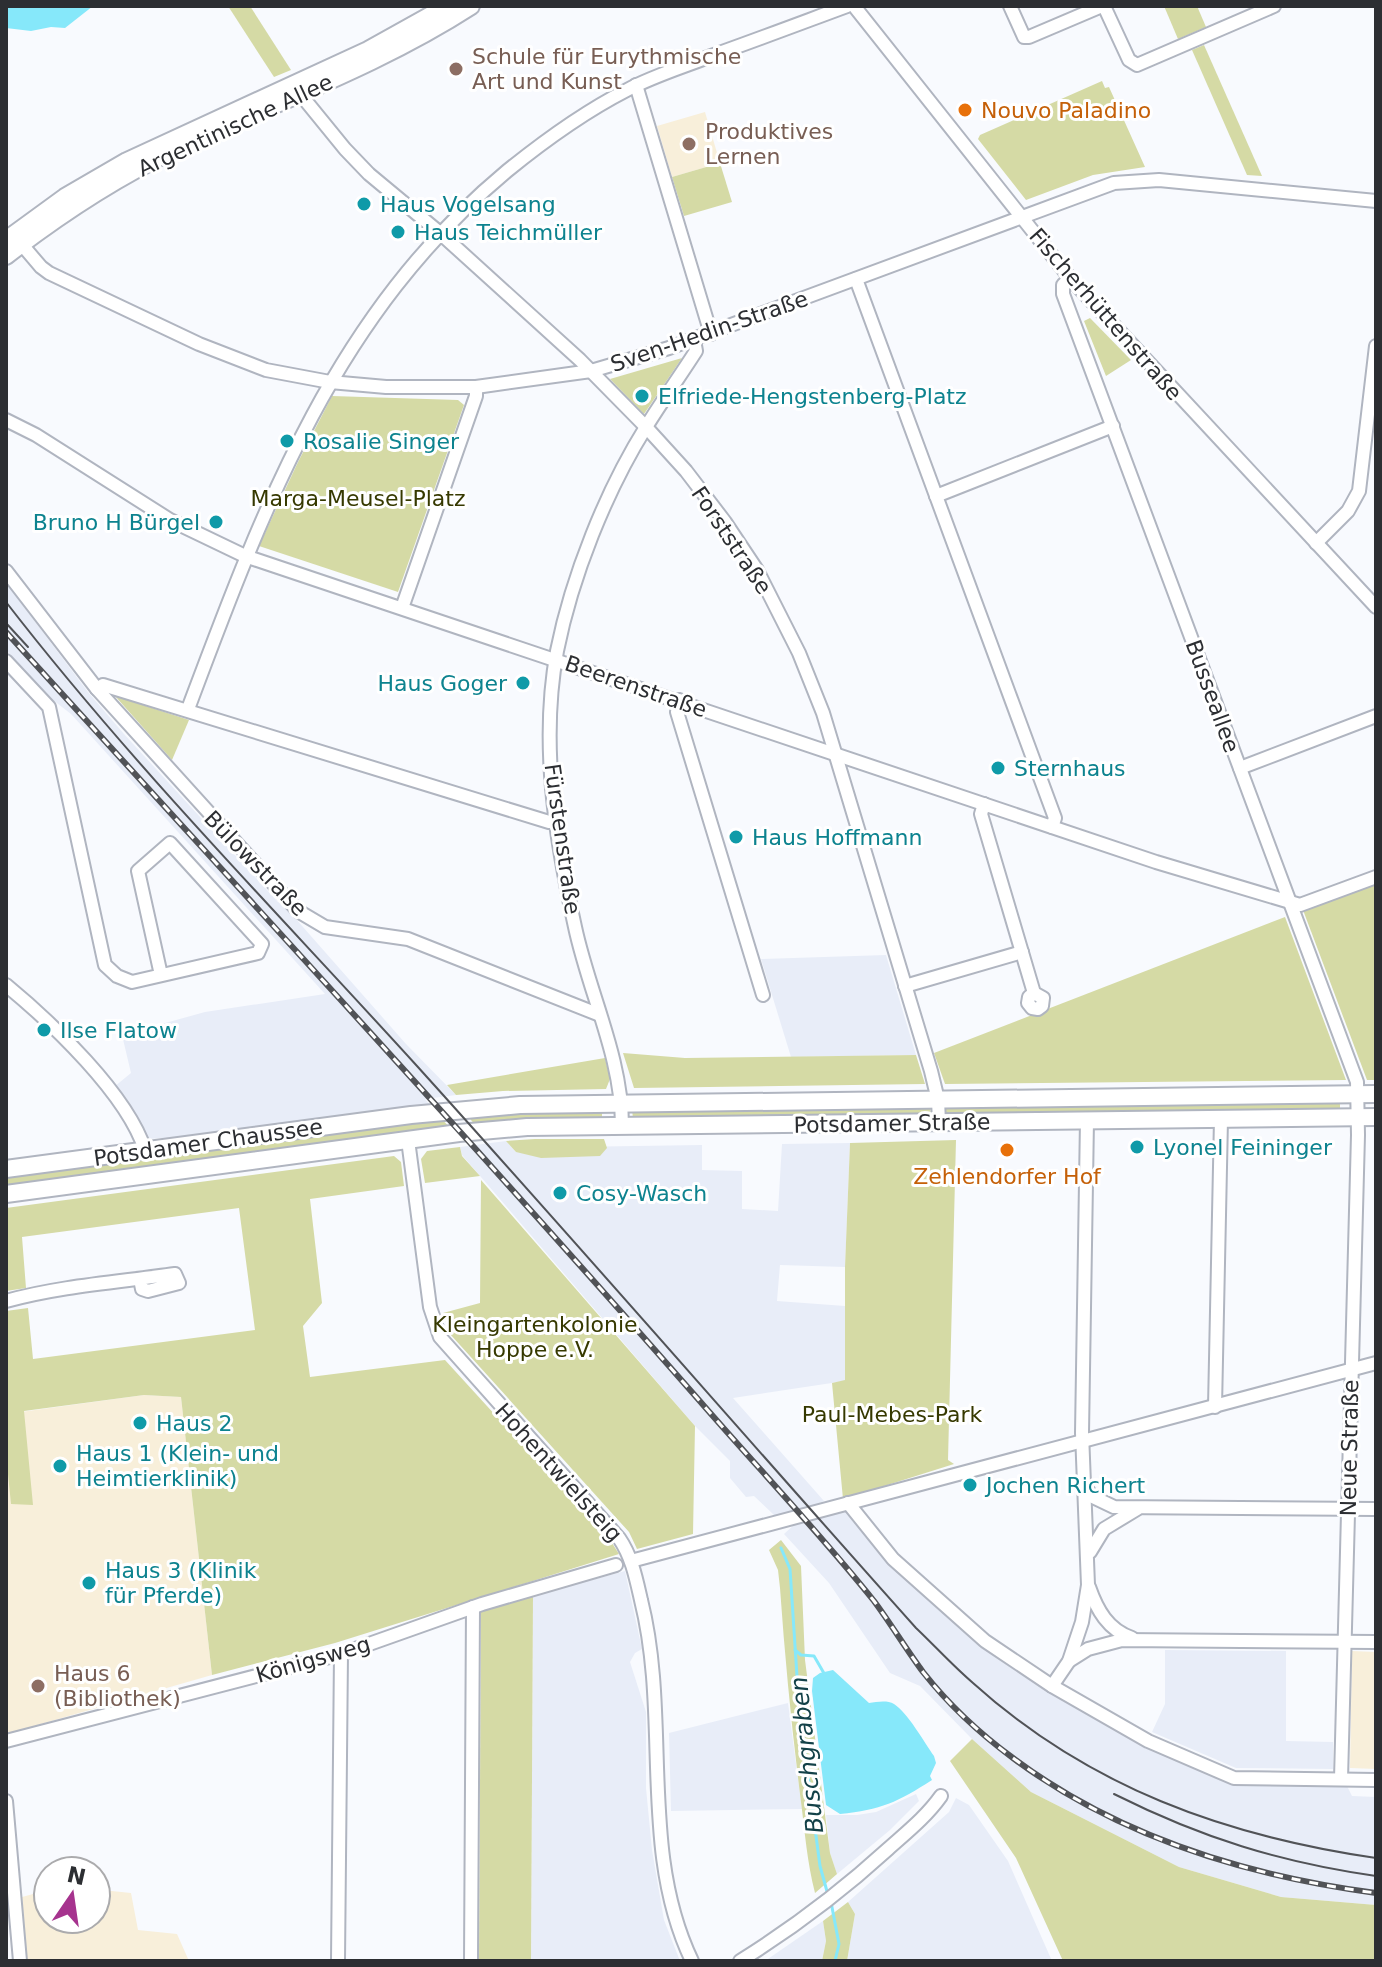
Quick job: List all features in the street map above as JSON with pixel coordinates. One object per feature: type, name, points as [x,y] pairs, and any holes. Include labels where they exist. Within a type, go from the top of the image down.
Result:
[{"type":"main road","name":"Argentinische Allee","points":[[6,256],[14,239],[65,197],[127,161],[368,50],[447,6]]},
{"type":"main road","name":"Argentinische Allee","points":[[14,239],[176,149],[374,61],[471,6]]},
{"type":"main road","name":"Potsdamer Straße","points":[[411,1115],[509,1105],[1376,1094]]},
{"type":"main road","name":"Potsdamer Chaussee","points":[[6,1169],[411,1115]]},
{"type":"main road","name":"Potsdamer Straße","points":[[408,1140],[516,1127],[1376,1117]]},
{"type":"main road","name":"Potsdamer Chaussee","points":[[6,1194],[408,1140]]},
{"type":"street","points":[[188,709],[245,556],[288,460],[330,382],[380,306],[440,233],[532,151],[578,118],[636,85],[847,6]]},
{"type":"street","name":"Fischerhüttenstraße","points":[[854,6],[1070,278],[1376,607]]},
{"type":"street","points":[[1010,6],[1024,37],[1103,6],[1131,63],[1137,65],[1259,9],[1274,6]]},
{"type":"street","points":[[636,85],[711,334]]},
{"type":"street","name":"Forststraße","points":[[301,95],[369,174],[440,233],[591,371],[646,427],[696,484],[757,570],[810,676],[938,1100],[939,1122]]},
{"type":"street","name":"Sven-Hedin-Straße","points":[[14,239],[49,273],[199,344],[266,370],[330,382],[386,387],[476,387],[591,371],[694,340],[1094,189],[1138,180],[1376,201]]},
{"type":"street","name":"Busseallee","points":[[1070,278],[1063,285],[1063,294],[1357,1082],[1358,1117]]},
{"type":"street","points":[[856,279],[1055,818],[1052,827]]},
{"type":"street","name":"Fürstenstraße","points":[[622,1126],[619,1078],[576,933],[555,821],[550,743],[556,659],[576,582],[595,531],[646,427],[696,351],[694,340]]},
{"type":"street","points":[[1316,543],[1348,511],[1359,491],[1376,346]]},
{"type":"street","points":[[402,608],[476,396],[476,387]]},
{"type":"street","name":"Beerenstraße","points":[[6,420],[36,435],[170,520],[245,556],[1202,877],[1290,901]]},
{"type":"street","points":[[936,496],[1113,426]]},
{"type":"street","name":"Bülowstraße","points":[[6,571],[97,689],[277,890],[312,921],[325,927],[408,939],[600,1015]]},
{"type":"street","points":[[6,661],[49,707],[105,965],[117,976],[132,982],[258,953],[262,944],[170,843],[138,871],[161,975]]},
{"type":"street","points":[[97,689],[103,685],[188,709],[549,822],[555,821]]},
{"type":"street","points":[[679,700],[677,712],[763,995]]},
{"type":"street","points":[[1240,768],[1376,716]]},
{"type":"street","points":[[984,804],[981,814],[1034,993]]},
{"type":"street","points":[[1290,901],[1300,905],[1376,877]]},
{"type":"street","points":[[905,986],[1022,952]]},
{"type":"street","points":[[6,985],[68,1042],[108,1088],[142,1138],[145,1150]]},
{"type":"street","name":"Neue Straße","points":[[1341,1779],[1358,1117]]},
{"type":"street","points":[[1215,1407],[1221,1119]]},
{"type":"street","points":[[1052,1686],[1069,1661],[1082,1622],[1088,1585],[1082,1442],[1087,1120]]},
{"type":"street","name":"Hohentwielsteig","points":[[408,1140],[430,1307],[440,1337],[619,1538],[631,1561],[651,1647],[657,1711],[657,1793],[667,1881],[680,1935],[692,1961]]},
{"type":"street","points":[[6,1301],[27,1295],[140,1279]]},
{"type":"street","points":[[631,1561],[1376,1363]]},
{"type":"street","points":[[1084,1483],[1091,1496],[1101,1503],[1139,1508],[1376,1509]]},
{"type":"street","points":[[848,1503],[893,1559],[985,1641],[1052,1686],[1148,1741],[1229,1777],[1376,1780]]},
{"type":"street","points":[[1089,1555],[1104,1529],[1139,1508]]},
{"type":"street","name":"Königsweg","points":[[6,1741],[341,1654],[473,1607],[616,1565]]},
{"type":"street","points":[[1088,1585],[1103,1617],[1122,1635],[1135,1639]]},
{"type":"street","points":[[471,1961],[473,1607]]},
{"type":"street","points":[[1069,1661],[1105,1643],[1135,1639],[1376,1642]]},
{"type":"street","points":[[338,1961],[341,1654]]},
{"type":"street","points":[[740,1961],[839,1893],[914,1825],[941,1796]]},
{"type":"street","points":[[6,1801],[20,1961]]},
{"type":"shaded area","name":"Produktives Lernen","points":[[705,112],[720,163],[672,177],[657,126]]},
{"type":"shaded area","points":[[6,583],[88,692],[124,734],[456,1095],[425,1099],[431,1106],[226,1133],[149,1139],[114,1087],[131,1073],[122,1035],[205,1012],[325,994],[71,714],[53,700],[6,650]]},
{"type":"shaded area","points":[[886,955],[916,1055],[791,1057],[761,959]]},
{"type":"shaded area","points":[[506,1141],[516,1152],[570,1147],[702,1145],[702,1170],[742,1171],[742,1209],[778,1211],[782,1144],[850,1143],[845,1267],[780,1265],[777,1301],[845,1306],[845,1381],[733,1398],[824,1501],[813,1506],[822,1517],[846,1509],[876,1548],[931,1603],[973,1639],[1048,1690],[1215,1775],[1346,1784],[1352,1796],[1376,1797],[1376,1905],[1281,1897],[1179,1867],[1031,1792],[972,1739],[920,1686],[890,1673],[829,1583],[784,1534],[796,1523],[788,1514],[775,1516],[754,1496],[746,1497],[730,1478],[730,1461],[695,1426],[462,1155],[460,1147]]},
{"type":"shaded area","points":[[144,1395],[181,1397],[212,1675],[6,1734],[6,1414]]},
{"type":"shaded area","points":[[625,1571],[642,1649],[635,1653],[630,1662],[646,1712],[646,1788],[652,1850],[664,1920],[680,1961],[531,1961],[533,1596]]},
{"type":"shaded area","points":[[1165,1650],[1286,1651],[1286,1741],[1333,1742],[1333,1769],[1236,1768],[1152,1732],[1165,1704]]},
{"type":"shaded area","points":[[1352,1651],[1376,1652],[1376,1769],[1350,1768]]},
{"type":"shaded area","points":[[788,1703],[802,1809],[671,1811],[669,1733]]},
{"type":"shaded area","points":[[916,1794],[919,1801],[837,1874],[830,1853],[826,1815],[876,1812]]},
{"type":"shaded area","points":[[956,1798],[969,1805],[1008,1861],[1052,1961],[847,1961],[855,1914],[848,1902],[949,1812]]},
{"type":"shaded area","points":[[112,1891],[131,1893],[138,1930],[177,1934],[189,1961],[27,1961],[22,1897],[32,1894],[32,1935],[112,1935]]},
{"type":"shaded area","points":[[823,1921],[826,1941],[822,1961],[765,1961]]},
{"type":"green space","points":[[228,6],[250,6],[291,70],[274,77]]},
{"type":"green space","points":[[1164,6],[1197,6],[1206,27],[1178,39]]},
{"type":"green space","points":[[1204,45],[1262,176],[1247,175],[1192,50]]},
{"type":"green space","points":[[1102,81],[1105,88],[1109,87],[1145,167],[1093,175],[1026,200],[978,139],[980,135]]},
{"type":"green space","points":[[720,163],[732,202],[684,216],[672,177]]},
{"type":"green space","points":[[1090,318],[1131,360],[1106,376],[1084,321]]},
{"type":"green space","name":"Elfriede-Hengstenberg-Platz","points":[[682,358],[644,414],[610,379]]},
{"type":"green space","name":"Marga-Meusel-Platz","points":[[332,396],[458,400],[464,405],[398,592],[259,546]]},
{"type":"green space","points":[[115,696],[189,720],[172,760]]},
{"type":"green space","points":[[1376,882],[1376,1080],[1367,1080],[1303,910]]},
{"type":"green space","points":[[1285,917],[1346,1080],[945,1084],[934,1053]]},
{"type":"green space","points":[[623,1053],[685,1058],[916,1055],[925,1084],[634,1088]]},
{"type":"green space","points":[[605,1058],[610,1079],[606,1089],[456,1095],[447,1085]]},
{"type":"green space","points":[[1340,1099],[1340,1113],[946,1116],[946,1105]]},
{"type":"green space","points":[[930,1105],[931,1116],[633,1119],[632,1109]]},
{"type":"green space","points":[[602,1107],[602,1122],[477,1127],[465,1113]]},
{"type":"green space","points":[[439,1116],[452,1130],[6,1190],[6,1173]]},
{"type":"green space","points":[[604,1139],[607,1148],[600,1156],[541,1158],[516,1152],[506,1141]]},
{"type":"green space","name":"Paul-Mebes-Park","points":[[956,1140],[948,1460],[954,1464],[843,1499],[832,1383],[845,1380],[850,1143]]},
{"type":"green space","points":[[460,1147],[462,1156],[480,1176],[425,1183],[421,1159],[427,1151]]},
{"type":"green space","points":[[394,1156],[401,1162],[404,1186],[310,1199],[322,1303],[303,1326],[310,1377],[445,1360],[619,1554],[335,1643],[212,1675],[181,1397],[144,1395],[24,1411],[33,1505],[11,1504],[6,1454],[6,1311],[28,1308],[33,1359],[255,1330],[239,1208],[22,1237],[26,1288],[6,1291],[6,1208]]},
{"type":"green space","name":"Kleingartenkolonie Hoppe e.V.","points":[[481,1180],[695,1426],[693,1534],[637,1549],[629,1532],[450,1334],[443,1313],[480,1303]]},
{"type":"green space","points":[[781,1540],[801,1566],[805,1660],[830,1853],[837,1874],[815,1893],[806,1848],[778,1570],[769,1550]]},
{"type":"green space","points":[[533,1596],[531,1961],[479,1961],[481,1610]]},
{"type":"green space","points":[[972,1739],[1031,1792],[1179,1867],[1281,1897],[1376,1905],[1376,1961],[1063,1961],[1016,1858],[950,1761]]},
{"type":"green space","points":[[848,1902],[855,1914],[847,1961],[822,1961],[826,1941],[823,1921]]},
{"type":"water","points":[[6,6],[93,6],[65,28],[31,31],[6,28]]},
{"type":"water","points":[[833,1670],[869,1703],[891,1703],[905,1714],[934,1756],[936,1763],[930,1776],[932,1780],[899,1799],[867,1810],[840,1814],[826,1805],[812,1691],[813,1678]]},
{"type":"waterway","name":"Buschgraben","points":[[781,1548],[790,1569],[799,1707],[820,1866],[828,1895]]},
{"type":"waterway","points":[[795,1650],[801,1655],[814,1656],[825,1675]]},
{"type":"waterway","name":"Buschgraben","points":[[831,1902],[839,1944],[835,1961]]},
{"type":"tram line","points":[[6,602],[155,780],[480,1136],[916,1628],[966,1676],[1017,1719],[1063,1751],[1161,1801],[1266,1836],[1376,1858]]},
{"type":"tram line","points":[[6,623],[28,647]]},
{"type":"tram line","points":[[1114,1794],[1210,1836],[1274,1856],[1376,1876]]},
{"type":"railway","points":[[6,632],[613,1302],[809,1524],[874,1601],[923,1672],[965,1718],[1000,1748],[1054,1786],[1140,1831],[1232,1864],[1328,1886],[1376,1893]]},
{"type":"place","name":"Schule für Eurythmische Art und Kunst","points":[[456,69]]},
{"type":"place","name":"Nouvo Paladino","points":[[965,110]]},
{"type":"place","name":"Produktives Lernen","points":[[689,144]]},
{"type":"place","name":"Haus Vogelsang","points":[[364,204]]},
{"type":"place","name":"Haus Teichmüller","points":[[398,232]]},
{"type":"place","name":"Elfriede-Hengstenberg-Platz","points":[[642,396]]},
{"type":"place","name":"Rosalie Singer","points":[[287,441]]},
{"type":"place","name":"Bruno H Bürgel","points":[[216,522]]},
{"type":"place","name":"Haus Goger","points":[[523,683]]},
{"type":"place","name":"Sternhaus","points":[[998,768]]},
{"type":"place","name":"Haus Hoffmann","points":[[736,837]]},
{"type":"place","name":"Ilse Flatow","points":[[44,1030]]},
{"type":"place","name":"Lyonel Feininger","points":[[1137,1147]]},
{"type":"place","name":"Zehlendorfer Hof","points":[[1007,1150]]},
{"type":"place","name":"Cosy-Wasch","points":[[560,1193]]},
{"type":"place","name":"Haus 2","points":[[140,1423]]},
{"type":"place","name":"Haus 1 (Klein- und Heimtierklinik)","points":[[60,1466]]},
{"type":"place","name":"Jochen Richert","points":[[970,1485]]},
{"type":"place","name":"Haus 3 (Klinik für Pferde)","points":[[89,1583]]},
{"type":"place","name":"Haus 6 (Bibliothek)","points":[[38,1686]]}]
